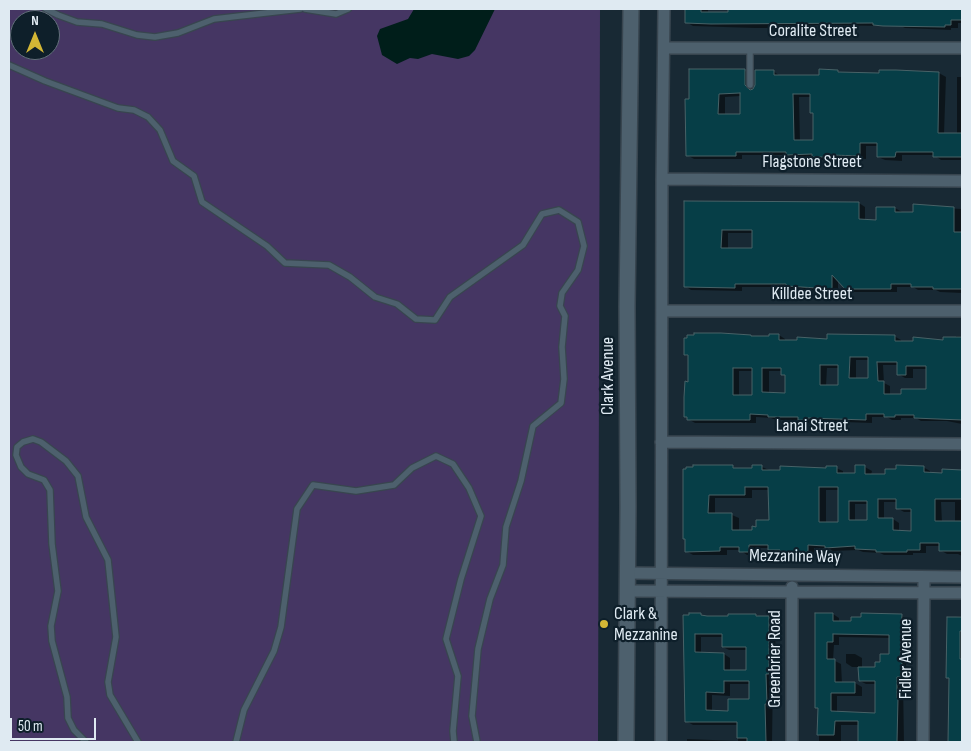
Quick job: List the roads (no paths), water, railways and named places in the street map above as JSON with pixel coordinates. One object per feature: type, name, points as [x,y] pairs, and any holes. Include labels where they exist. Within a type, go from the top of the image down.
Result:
[{"type":"main road","name":"Clark Avenue","points":[[626,742],[630,9]]},
{"type":"street","points":[[660,742],[664,9]]},
{"type":"street","name":"Coralite Street","points":[[664,48],[962,48]]},
{"type":"street","name":"Flagstone Street","points":[[662,179],[962,180]]},
{"type":"street","name":"Killdee Street","points":[[662,311],[962,311]]},
{"type":"street","name":"Lanai Street","points":[[661,442],[962,444]]},
{"type":"street","name":"Mezzanine Way","points":[[628,573],[962,577]]},
{"type":"street","name":"Greenbrier Road","points":[[792,575],[792,742]]},
{"type":"street","name":"Fidler Avenue","points":[[924,577],[924,742]]},
{"type":"street","name":"Mezzanine Way","points":[[628,591],[962,593]]},
{"type":"lane","points":[[46,9],[58,16],[77,22],[102,24],[137,35],[155,37],[178,33],[214,19],[300,9]]},
{"type":"lane","points":[[305,9],[336,14],[348,9]]},
{"type":"lane","points":[[750,48],[750,85]]},
{"type":"lane","points":[[9,66],[118,108],[134,110],[148,117],[160,130],[173,160],[194,176],[202,202],[267,246],[285,263],[329,265],[350,277],[374,297],[397,304],[416,319],[435,320],[450,297],[523,245],[542,214],[559,210],[578,222],[584,246],[578,270],[562,293],[560,306],[565,316],[562,347],[564,378],[561,402],[533,426],[521,481],[506,526],[503,565],[490,599],[478,649],[472,716],[477,742]]},
{"type":"lane","points":[[86,742],[74,730],[68,718],[67,697],[52,641],[51,626],[58,591],[52,544],[50,490],[44,480],[28,474],[21,467],[16,455],[17,448],[23,442],[33,439],[41,442],[66,461],[78,476],[86,517],[108,560],[116,637],[108,682],[110,695],[138,742]]},
{"type":"lane","points":[[236,742],[244,710],[274,651],[281,628],[297,509],[312,486],[356,491],[394,485],[412,468],[436,456],[453,464],[469,488],[481,516],[461,579],[446,639],[458,676],[454,742]]},
{"type":"place","name":"Clark & Mezzanine","points":[[604,624]]}]
